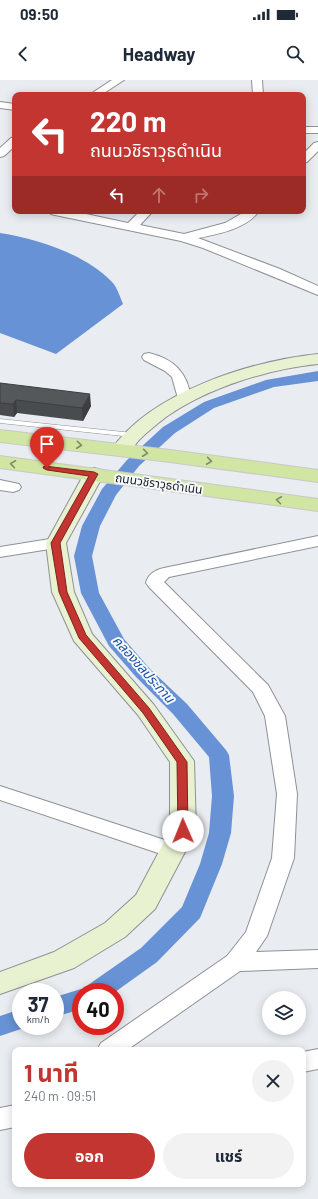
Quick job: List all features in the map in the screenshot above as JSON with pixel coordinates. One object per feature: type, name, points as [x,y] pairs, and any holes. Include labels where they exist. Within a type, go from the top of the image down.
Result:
[{"type":"main road","points":[[0,436],[170,456],[318,476]]},
{"type":"main road","name":"ถนนวชิราวุธดำเนิน","points":[[0,462],[318,505]]},
{"type":"street","points":[[99,92],[119,80]]},
{"type":"street","points":[[257,80],[258,92]]},
{"type":"street","points":[[0,105],[12,107]]},
{"type":"street","points":[[306,130],[318,130]]},
{"type":"street","points":[[0,154],[12,143]]},
{"type":"street","points":[[306,157],[318,145]]},
{"type":"street","points":[[70,214],[131,226],[207,245],[318,291]]},
{"type":"street","points":[[131,226],[144,214]]},
{"type":"street","points":[[183,238],[233,225],[250,214]]},
{"type":"street","points":[[149,357],[176,372],[182,382],[184,399]]},
{"type":"street","points":[[120,450],[154,417],[184,399],[263,367],[318,359]]},
{"type":"street","points":[[0,983],[64,960],[115,930],[146,902],[183,831],[182,762],[146,710],[82,636],[63,592],[56,543],[94,474]]},
{"type":"street","points":[[113,1047],[235,962],[256,936],[282,858],[287,794],[275,716],[261,689],[155,583],[156,578],[164,574],[318,541]]},
{"type":"street","points":[[0,552],[56,543]]},
{"type":"street","points":[[0,793],[173,850]]},
{"type":"street","points":[[235,962],[318,959]]},
{"type":"street","points":[[306,1061],[318,1059]]},
{"type":"street","points":[[0,1119],[12,1117]]},
{"type":"lane","points":[[0,421],[133,436]]},
{"type":"water","points":[[0,233],[30,239],[60,249],[88,263],[114,284],[123,304],[56,354],[0,333]]},
{"type":"building","points":[[0,383],[90,394],[82,408],[16,400],[13,404],[0,403]]},
{"type":"waterway","name":"คลองชลประทาน","points":[[110,983],[149,955],[192,912],[211,864],[220,833],[223,796],[219,755],[180,709],[143,673],[116,642],[90,593],[83,556],[91,526],[108,493],[133,463],[169,430],[209,405],[271,383],[318,376]]},
{"type":"waterway","name":"คลองชลประทาน","points":[[64,1004],[72,1002]]},
{"type":"waterway","name":"คลองชลประทาน","points":[[0,1026],[12,1022]]},
{"type":"route","points":[[47,468],[94,474],[56,543],[63,592],[82,636],[146,710],[182,762],[183,831]]}]
